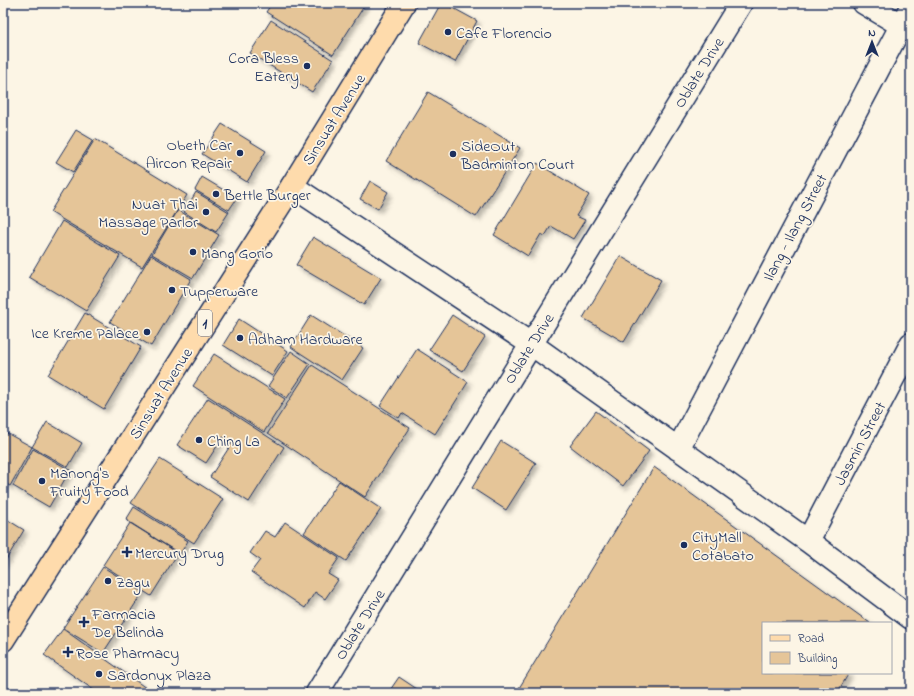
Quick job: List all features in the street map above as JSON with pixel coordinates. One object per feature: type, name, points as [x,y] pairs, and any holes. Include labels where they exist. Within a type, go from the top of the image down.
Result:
[{"type":"main road","name":"Sinsuat Avenue","points":[[3,639],[292,186],[404,3]]},
{"type":"street","name":"Oblate Drive","points":[[316,693],[741,3]]},
{"type":"street","points":[[864,3],[906,28]]},
{"type":"street","name":"Ilang - Ilang Street","points":[[678,449],[906,28],[911,6]]},
{"type":"street","points":[[292,186],[531,344],[808,541],[911,618]]},
{"type":"street","name":"Jasmin Street","points":[[808,541],[911,344]]},
{"type":"building","points":[[272,3],[366,3],[333,55],[266,12]]},
{"type":"building","name":"Cafe Florencio","points":[[441,3],[444,3],[477,21],[455,62],[419,43]]},
{"type":"building","points":[[271,20],[333,60],[312,92],[250,53]]},
{"type":"building","name":"SideOut Badminton Court","points":[[428,92],[520,148],[476,217],[386,161]]},
{"type":"building","points":[[222,124],[266,151],[247,182],[202,154]]},
{"type":"building","points":[[76,130],[93,140],[73,172],[56,162]]},
{"type":"building","points":[[95,139],[187,195],[142,267],[50,212]]},
{"type":"building","points":[[537,163],[589,195],[576,216],[585,220],[573,239],[551,226],[545,236],[541,234],[528,256],[494,235]]},
{"type":"building","name":"Bettle Burger","points":[[202,177],[237,198],[229,210],[195,190]]},
{"type":"building","points":[[370,181],[388,192],[378,209],[360,199]]},
{"type":"building","name":"Nuat Thai Massage Parlor","points":[[196,192],[229,212],[216,232],[184,212]]},
{"type":"building","points":[[178,210],[219,235],[193,278],[152,254]]},
{"type":"building","points":[[62,221],[120,256],[86,311],[29,277]]},
{"type":"building","points":[[313,237],[381,278],[364,305],[296,265]]},
{"type":"building","points":[[151,255],[191,279],[151,346],[110,322]]},
{"type":"building","points":[[620,256],[661,280],[624,342],[583,318]]},
{"type":"building","points":[[85,313],[141,347],[104,409],[48,375]]},
{"type":"building","points":[[311,315],[363,348],[342,380],[291,347]]},
{"type":"building","points":[[452,315],[485,337],[463,371],[429,350]]},
{"type":"building","points":[[239,319],[288,351],[272,376],[223,345]]},
{"type":"building","points":[[417,349],[468,382],[435,434],[402,413],[399,418],[380,406]]},
{"type":"building","points":[[291,351],[310,364],[287,398],[268,386]]},
{"type":"building","points":[[214,354],[285,399],[264,432],[193,386]]},
{"type":"building","points":[[312,365],[410,428],[365,497],[268,433]]},
{"type":"building","points":[[208,398],[284,447],[249,502],[210,477],[232,443],[223,437],[206,463],[177,445]]},
{"type":"building","points":[[596,411],[649,451],[623,486],[570,446]]},
{"type":"building","points":[[47,422],[82,443],[68,467],[32,447]]},
{"type":"building","points":[[3,431],[32,447],[10,486],[3,482]]},
{"type":"building","points":[[501,441],[536,463],[506,510],[472,488]]},
{"type":"building","points":[[33,449],[70,470],[49,507],[13,486]]},
{"type":"building","points":[[160,459],[223,499],[194,543],[131,503]]},
{"type":"building","name":"CityMall Cotabato","points":[[654,467],[869,622],[762,622],[762,674],[848,674],[837,693],[516,693]]},
{"type":"building","points":[[339,481],[381,509],[346,561],[304,533]]},
{"type":"building","points":[[134,507],[188,541],[180,554],[126,520]]},
{"type":"building","points":[[3,517],[24,530],[3,565]]},
{"type":"building","points":[[285,522],[339,558],[328,574],[338,580],[325,599],[315,592],[305,608],[251,572],[260,560],[250,553],[265,531],[275,537]]},
{"type":"building","points":[[130,523],[178,553],[151,596],[103,565]]},
{"type":"building","points":[[103,567],[143,592],[103,653],[63,628]]},
{"type":"building","name":"Sardonyx Plaza","points":[[63,629],[153,693],[98,693],[44,655]]},
{"type":"building","points":[[399,677],[423,693],[388,693]]},
{"type":"place","name":"Cafe Florencio","points":[[448,32]]},
{"type":"place","name":"Cora Bless Eatery","points":[[307,66]]},
{"type":"place","name":"Obeth Car Aircon Repair","points":[[240,153]]},
{"type":"place","name":"SideOut Badminton Court","points":[[453,154]]},
{"type":"place","name":"Bettle Burger","points":[[216,194]]},
{"type":"place","name":"Nuat Thai Massage Parlor","points":[[206,212]]},
{"type":"place","name":"Mang Gorio","points":[[193,252]]},
{"type":"place","name":"Tupperware","points":[[172,290]]},
{"type":"place","name":"Ice Kreme Palace","points":[[147,332]]},
{"type":"place","name":"Adham Hardware","points":[[240,338]]},
{"type":"place","name":"Ching La","points":[[199,440]]},
{"type":"place","name":"Manong's Fruity Food","points":[[42,481]]},
{"type":"place","name":"CityMall Cotabato","points":[[684,545]]},
{"type":"place","name":"Mercury Drug","points":[[127,552]]},
{"type":"place","name":"Zagu","points":[[108,581]]},
{"type":"place","name":"Farmacia De Belinda","points":[[84,622]]},
{"type":"place","name":"Rose Pharmacy","points":[[68,652]]},
{"type":"place","name":"Sardonyx Plaza","points":[[99,674]]}]
